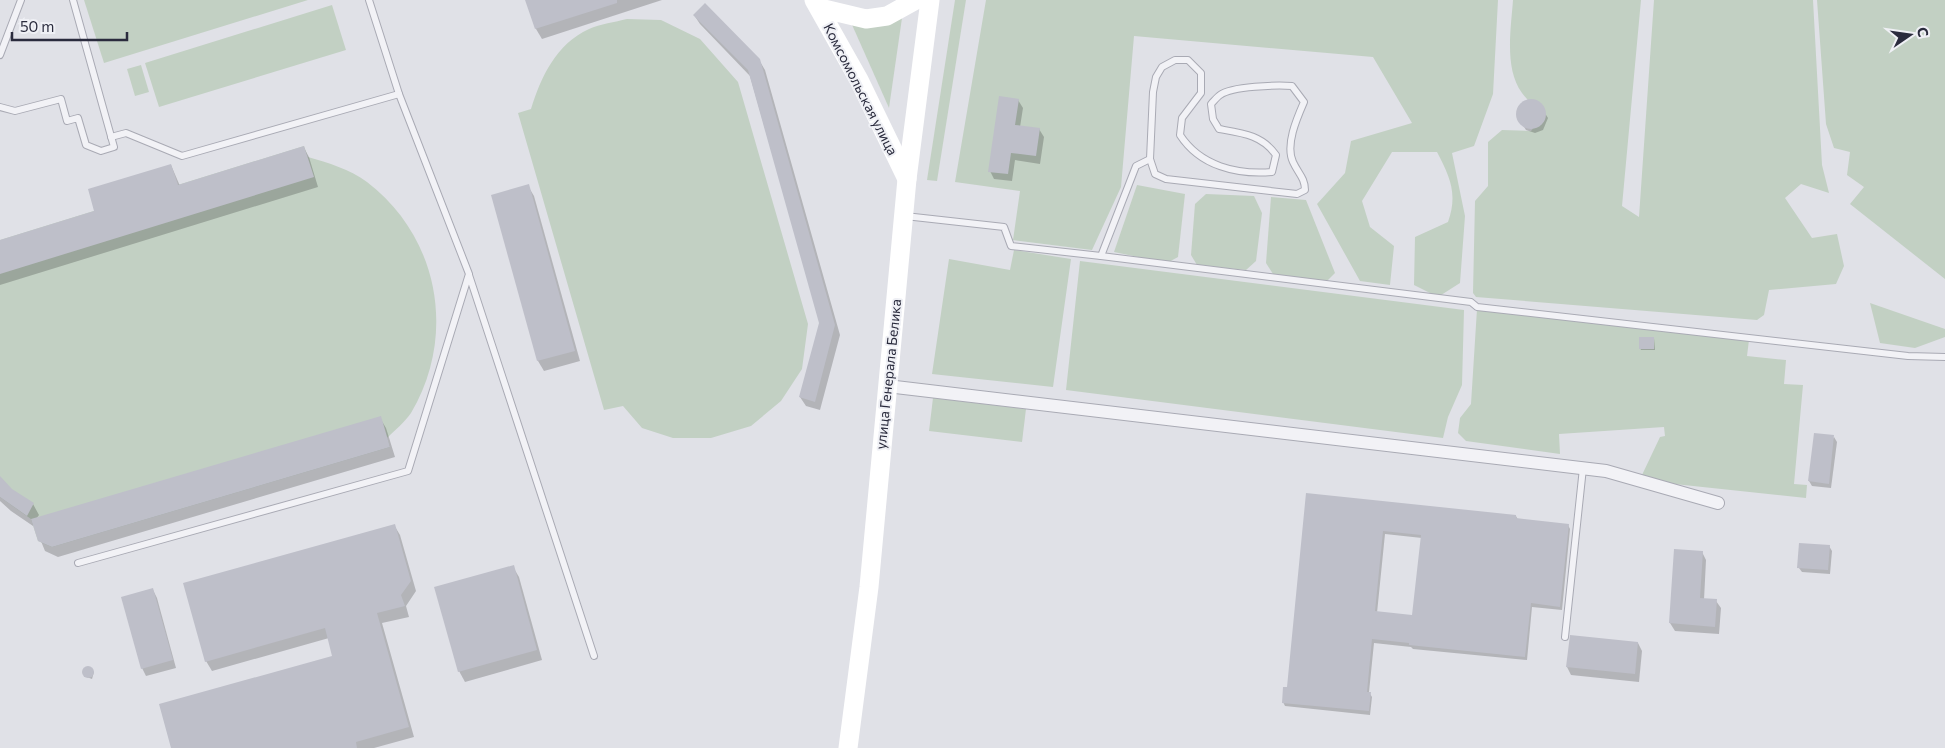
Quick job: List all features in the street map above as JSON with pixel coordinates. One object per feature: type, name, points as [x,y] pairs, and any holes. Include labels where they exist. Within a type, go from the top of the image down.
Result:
[{"type":"main road","points":[[817,4],[866,19],[887,16],[916,0]]},
{"type":"main road","name":"улица Генерала Белика","points":[[848,748],[868,587],[907,179],[930,0]]},
{"type":"main road","name":"Комсомольская улица","points":[[817,4],[859,80],[907,179]]},
{"type":"street","points":[[887,386],[1606,471],[1718,503]]},
{"type":"lane","points":[[0,55],[21,0]]},
{"type":"lane","points":[[0,107],[15,111],[61,99],[67,121],[78,118],[86,145],[101,151],[114,147],[72,0]]},
{"type":"lane","points":[[369,0],[399,94],[469,274],[594,656]]},
{"type":"lane","points":[[1175,60],[1188,60],[1201,73],[1201,93],[1182,118],[1180,135],[1189,149],[1205,160],[1231,170],[1256,174],[1272,172],[1276,155],[1269,146],[1250,135],[1219,129],[1213,119],[1211,104],[1220,94],[1273,85],[1292,86],[1304,102],[1290,145],[1292,161],[1305,182],[1305,190],[1298,194],[1166,179],[1155,174],[1150,159],[1153,92],[1156,77],[1162,66],[1175,60]]},
{"type":"lane","points":[[111,137],[126,133],[182,156],[399,94]]},
{"type":"lane","points":[[1101,256],[1136,166],[1150,159]]},
{"type":"lane","points":[[904,216],[1004,227],[1011,246],[1471,302],[1478,306],[1899,355],[1945,358]]},
{"type":"lane","points":[[78,562],[408,471],[469,274]]},
{"type":"lane","points":[[1564,637],[1583,468]]},
{"type":"green space","points":[[84,0],[308,0],[104,63]]},
{"type":"green space","points":[[955,0],[966,0],[937,181],[927,180]]},
{"type":"green space","points":[[986,0],[1498,0],[1493,94],[1474,146],[1452,153],[1465,216],[1460,283],[1438,297],[1414,285],[1415,237],[1448,222],[1451,212],[1451,186],[1437,152],[1392,152],[1362,201],[1370,227],[1394,246],[1390,285],[1360,281],[1317,204],[1345,173],[1351,141],[1412,123],[1373,57],[1134,36],[1121,187],[1092,250],[1013,240],[1020,191],[955,182]]},
{"type":"green space","points":[[1513,0],[1641,0],[1622,206],[1639,217],[1654,0],[1813,0],[1822,165],[1829,193],[1801,184],[1785,198],[1812,238],[1837,234],[1844,266],[1836,284],[1769,290],[1764,315],[1757,320],[1476,297],[1473,293],[1475,201],[1488,186],[1488,142],[1502,130],[1531,131],[1543,116],[1522,93],[1516,83],[1513,72],[1510,36]]},
{"type":"green space","points":[[1817,0],[1945,0],[1945,279],[1850,204],[1864,187],[1847,175],[1850,152],[1834,148],[1826,124]]},
{"type":"green space","points":[[332,5],[346,50],[159,107],[145,63]]},
{"type":"green space","points":[[849,18],[902,18],[889,108]]},
{"type":"green space","points":[[627,19],[661,20],[700,39],[738,82],[808,324],[802,369],[781,401],[751,426],[711,438],[673,438],[642,428],[623,406],[604,410],[518,113],[531,109],[551,63],[567,43],[589,29]]},
{"type":"green space","points":[[141,65],[149,92],[135,96],[127,69]]},
{"type":"green space","points":[[304,146],[308,157],[339,167],[367,182],[391,205],[411,230],[425,259],[433,289],[436,320],[434,352],[425,383],[411,413],[387,438],[390,447],[52,547],[38,541],[31,519],[0,497],[0,240]]},
{"type":"green space","points":[[1137,185],[1185,194],[1178,257],[1167,263],[1114,252]]},
{"type":"green space","points":[[1206,194],[1254,196],[1262,213],[1256,261],[1246,270],[1197,265],[1191,255],[1195,204]]},
{"type":"green space","points":[[1271,197],[1306,200],[1335,273],[1327,281],[1273,274],[1266,263]]},
{"type":"green space","points":[[1014,250],[1071,259],[1053,387],[932,374],[949,259],[1010,270]]},
{"type":"green space","points":[[1080,261],[1464,310],[1462,385],[1448,417],[1443,438],[1066,390]]},
{"type":"green space","points":[[1870,303],[1945,329],[1945,337],[1915,348],[1880,343]]},
{"type":"green space","points":[[1477,309],[1749,340],[1747,356],[1786,360],[1784,384],[1803,385],[1794,484],[1807,485],[1806,498],[1665,483],[1642,475],[1660,437],[1665,436],[1664,427],[1559,434],[1560,454],[1466,441],[1458,433],[1460,418],[1471,404]]},
{"type":"green space","points":[[933,398],[1026,409],[1022,442],[929,431]]},
{"type":"building","points":[[525,0],[617,0],[617,3],[535,29]]},
{"type":"building","points":[[705,3],[760,59],[835,325],[815,402],[799,397],[819,323],[748,70],[693,15]]},
{"type":"building","points":[[999,96],[1019,99],[1015,125],[1040,128],[1036,156],[1011,153],[1008,174],[988,172]]},
{"type":"building","points":[[1531,99],[1542,103],[1546,114],[1542,125],[1531,129],[1520,125],[1516,114],[1520,103]]},
{"type":"building","points":[[304,146],[314,177],[0,274],[0,240],[94,211],[88,189],[171,164],[178,185]]},
{"type":"building","points":[[529,184],[575,351],[537,361],[491,195]]},
{"type":"building","points":[[1639,337],[1654,337],[1654,349],[1639,349]]},
{"type":"building","points":[[381,416],[390,447],[52,547],[38,541],[31,519]]},
{"type":"building","points":[[1814,433],[1834,435],[1829,484],[1808,481]]},
{"type":"building","points":[[0,476],[12,489],[34,503],[27,516],[0,497]]},
{"type":"building","points":[[1306,493],[1516,515],[1516,518],[1569,524],[1560,607],[1531,603],[1525,657],[1409,645],[1409,643],[1372,639],[1367,692],[1371,692],[1369,711],[1282,703],[1283,687],[1287,687]],"holes":[[[1383,531],[1421,535],[1412,615],[1375,611]]]},
{"type":"building","points":[[395,524],[411,581],[401,595],[405,606],[377,613],[409,727],[356,742],[357,748],[171,748],[159,704],[332,656],[325,628],[205,662],[183,583]]},
{"type":"building","points":[[1799,543],[1830,545],[1828,570],[1797,568]]},
{"type":"building","points":[[1674,549],[1703,551],[1700,598],[1717,599],[1715,627],[1669,623]]},
{"type":"building","points":[[514,565],[537,650],[458,672],[434,587]]},
{"type":"building","points":[[153,588],[173,660],[141,669],[121,597]]},
{"type":"building","points":[[1570,635],[1638,642],[1635,674],[1566,667]]},
{"type":"building","points":[[86,666],[90,666],[94,672],[90,678],[86,678],[82,674],[82,670]]}]
